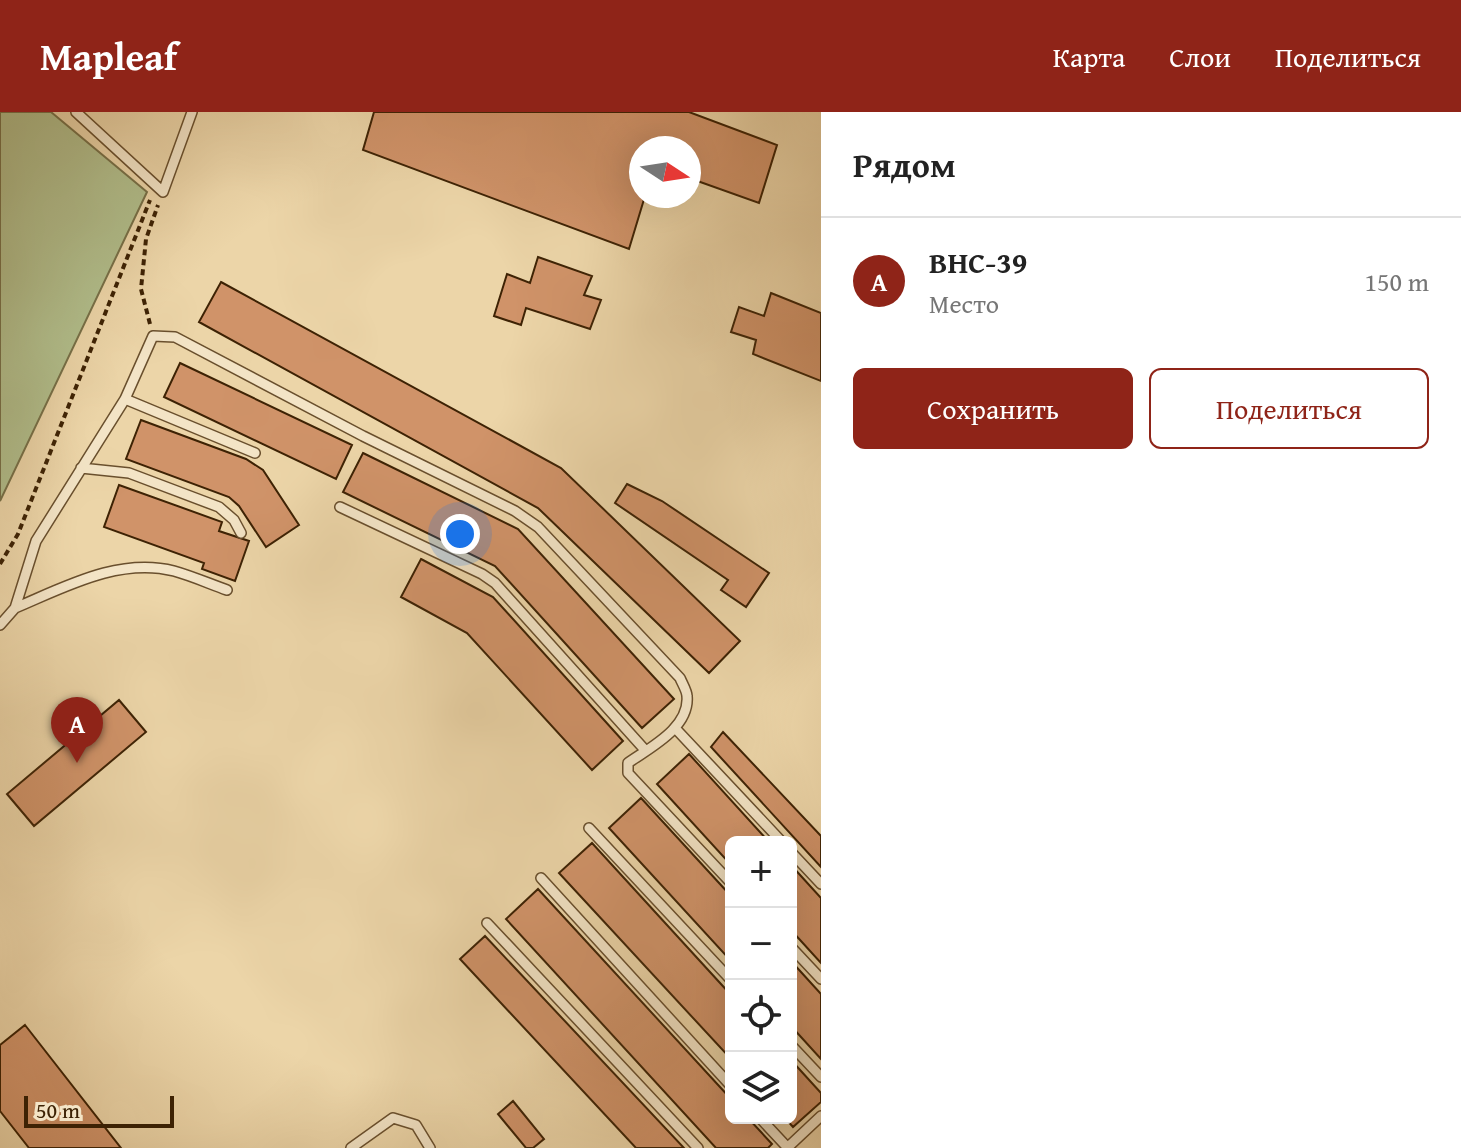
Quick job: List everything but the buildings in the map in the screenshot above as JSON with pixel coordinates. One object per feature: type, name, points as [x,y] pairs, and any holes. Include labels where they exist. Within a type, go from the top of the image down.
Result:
[{"type":"lane","points":[[76,112],[160,188],[192,112]]},
{"type":"lane","points":[[0,625],[15,608],[36,541],[125,399],[153,336],[175,337],[363,436],[515,511],[538,527],[680,678],[687,696],[684,713],[675,728],[628,763],[628,773],[725,877]]},
{"type":"lane","points":[[125,399],[255,453]]},
{"type":"lane","points":[[81,468],[129,473],[219,507],[234,520],[241,533]]},
{"type":"lane","points":[[340,507],[495,583],[645,750]]},
{"type":"lane","points":[[15,608],[88,578],[126,567],[172,570],[227,590]]},
{"type":"lane","points":[[675,728],[776,836]]},
{"type":"lane","points":[[589,828],[725,974]]},
{"type":"lane","points":[[797,858],[821,884]]},
{"type":"lane","points":[[541,878],[725,1079]]},
{"type":"lane","points":[[487,923],[698,1148]]},
{"type":"lane","points":[[797,953],[821,979]]},
{"type":"lane","points":[[797,1051],[821,1077]]},
{"type":"lane","points":[[765,1124],[787,1148],[821,1116]]},
{"type":"lane","points":[[351,1148],[393,1118],[416,1125],[430,1148]]},
{"type":"path","points":[[153,336],[141,289],[146,239],[160,188]]},
{"type":"path","points":[[0,564],[18,534],[160,188]]},
{"type":"green space","points":[[0,112],[51,112],[147,192],[0,501]]},
{"type":"place","name":"ВНС-39","points":[[77,763]]}]
